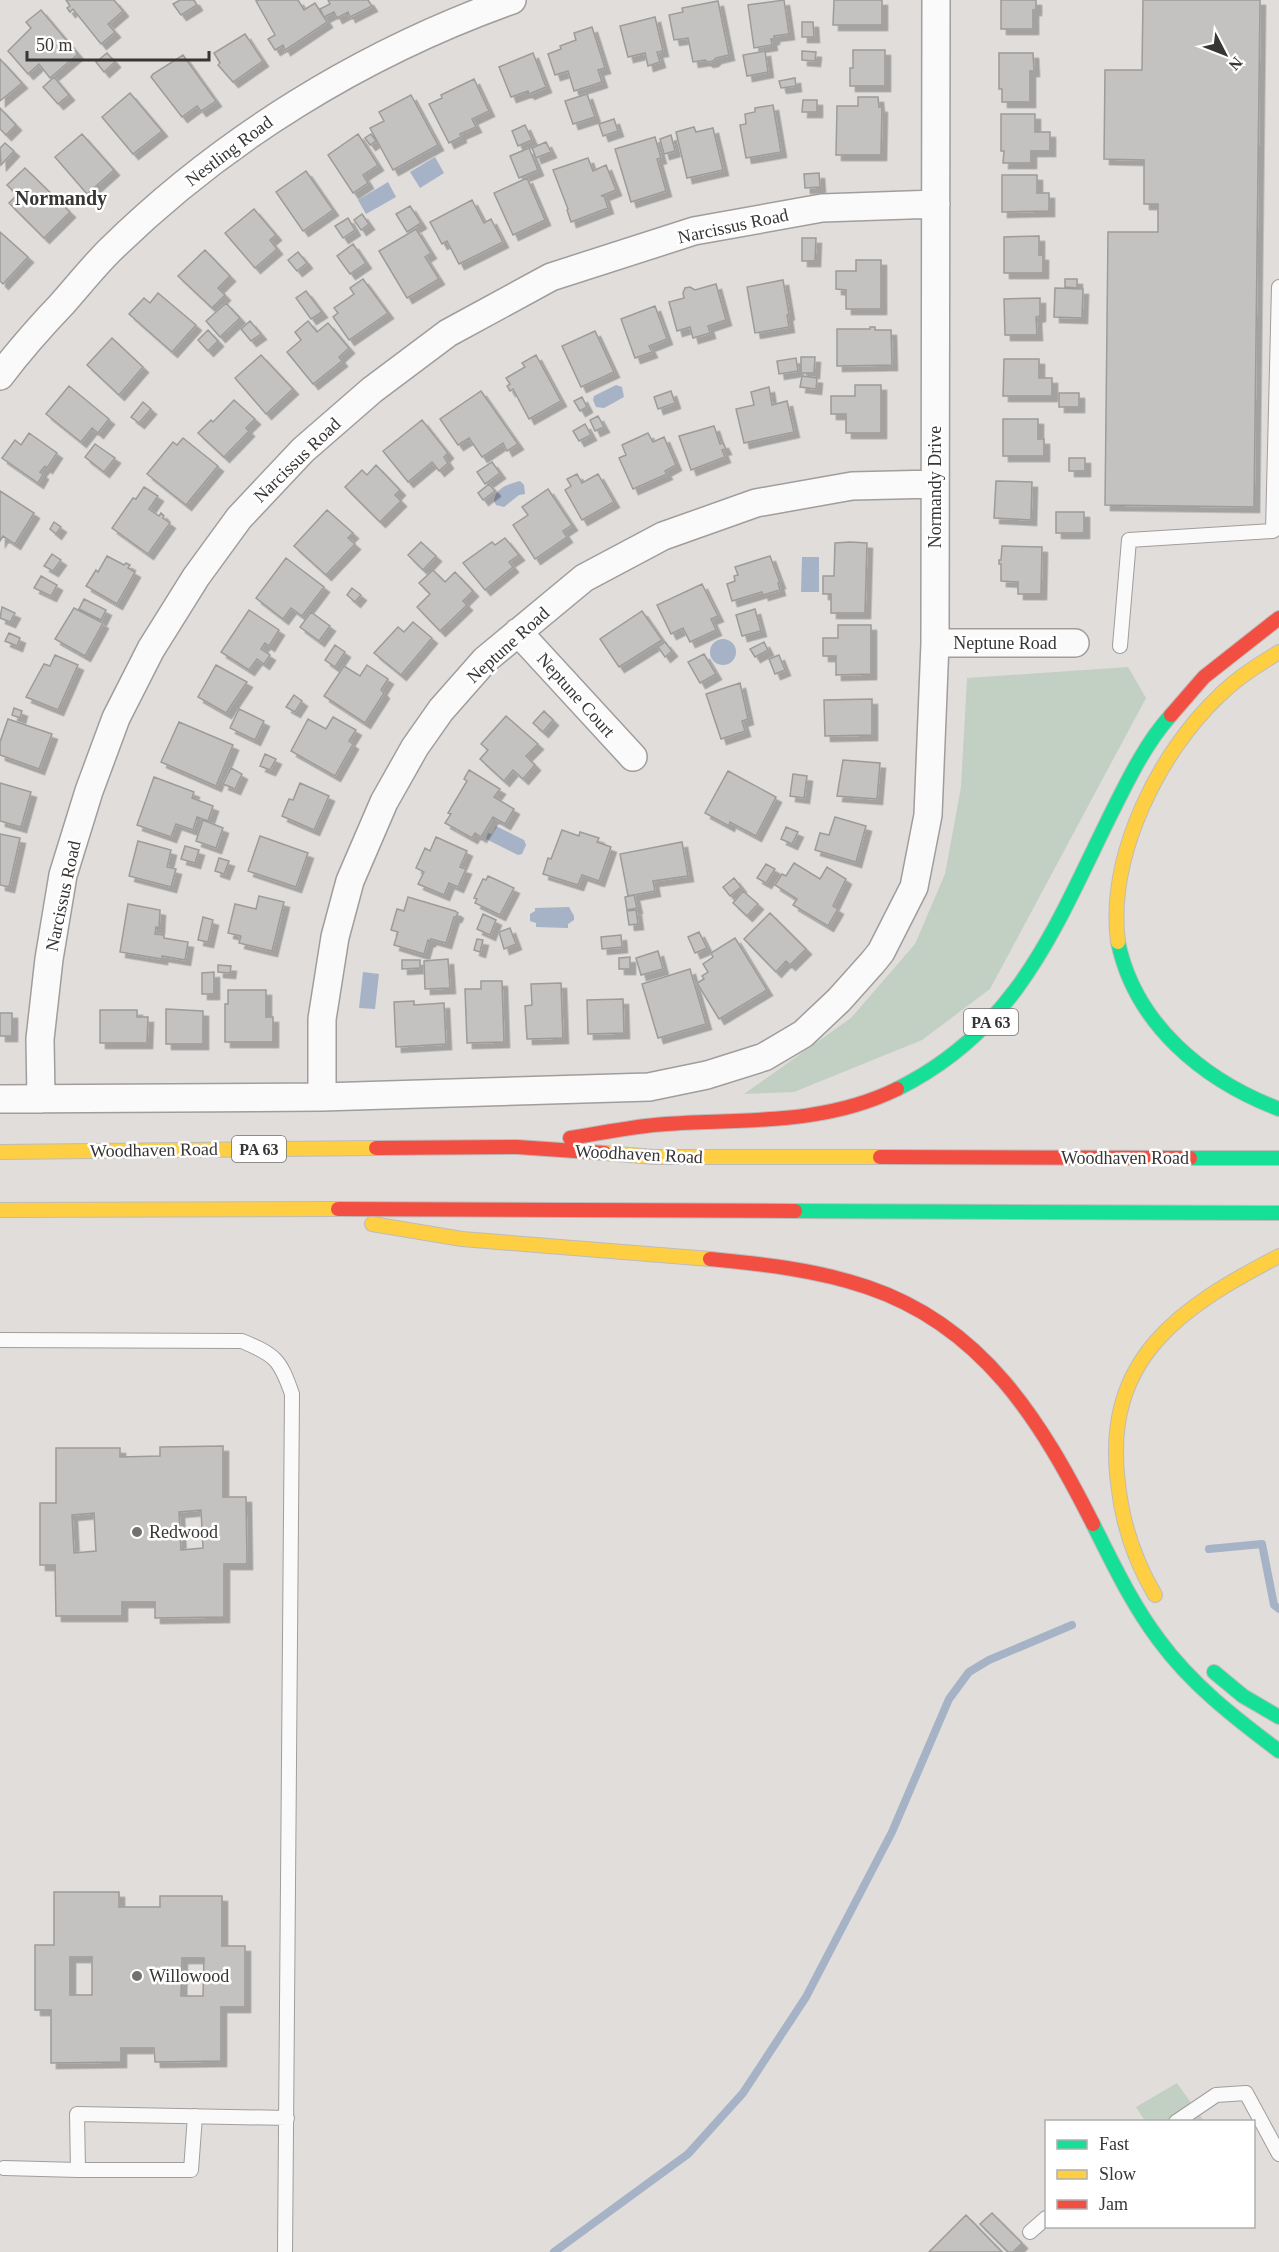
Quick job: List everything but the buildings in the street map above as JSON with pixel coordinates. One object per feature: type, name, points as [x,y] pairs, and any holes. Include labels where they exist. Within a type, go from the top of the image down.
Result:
[{"type":"highway","name":"PA 63","points":[[517,1147],[642,1126],[807,1117],[856,1107],[916,1080],[944,1062],[994,1018],[1034,969],[1132,772],[1165,721],[1204,677],[1279,618]]},
{"type":"highway","points":[[1279,652],[1240,676],[1220,694],[1189,728],[1167,758],[1139,811],[1130,839],[1122,869],[1116,923],[1118,944],[1127,974],[1143,1005],[1161,1030],[1190,1058],[1212,1074],[1279,1109]]},
{"type":"highway","name":"Woodhaven Road","points":[[0,1152],[517,1147],[654,1157],[1279,1158]]},
{"type":"highway","points":[[287,1209],[433,1236],[759,1264],[817,1273],[862,1285],[896,1298],[929,1315],[976,1350],[1020,1400],[1056,1455],[1135,1602],[1157,1638],[1181,1668],[1228,1713],[1279,1751]]},
{"type":"highway","points":[[0,1210],[1279,1213]]},
{"type":"highway","points":[[1164,1608],[1137,1558],[1124,1519],[1113,1459],[1114,1435],[1119,1409],[1128,1383],[1140,1360],[1175,1319],[1236,1277],[1279,1256]]},
{"type":"highway","points":[[1205,1662],[1244,1696],[1279,1716]]},
{"type":"street","name":"Nestling Road","points":[[0,376],[110,250],[183,185],[277,115],[373,59],[470,15],[512,0]]},
{"type":"street","name":"Normandy Drive","points":[[322,1097],[649,1087],[707,1075],[764,1057],[803,1034],[839,1000],[880,952],[909,897],[916,877],[928,815],[935,643],[936,0]]},
{"type":"street","name":"Narcissus Road","points":[[41,1099],[40,1039],[63,875],[89,791],[116,718],[151,649],[196,577],[239,518],[303,450],[372,390],[448,333],[551,277],[694,231],[822,208],[936,204]]},
{"type":"street","name":"Neptune Road","points":[[322,1097],[322,1019],[335,937],[350,881],[384,802],[415,747],[441,710],[485,660],[584,578],[663,536],[756,503],[852,486],[935,484]]},
{"type":"street","name":"Neptune Court","points":[[518,632],[633,757]]},
{"type":"street","name":"Neptune Road","points":[[935,643],[1075,643]]},
{"type":"street","points":[[0,1099],[322,1097]]},
{"type":"lane","points":[[1120,646],[1129,540],[1276,528],[1279,287]]},
{"type":"lane","points":[[0,1340],[242,1341],[268,1352],[284,1372],[292,1394],[285,2252]]},
{"type":"lane","points":[[1178,2120],[1216,2095],[1246,2093],[1279,2154]]},
{"type":"lane","points":[[78,2170],[77,2114],[287,2118]]},
{"type":"lane","points":[[4,2168],[191,2170],[195,2116]]},
{"type":"lane","points":[[1030,2232],[1045,2220]]},
{"type":"shaded area","points":[[1128,667],[1146,698],[990,989],[922,1040],[794,1092],[744,1094],[851,1018],[915,944],[945,874],[961,787],[967,678]]},
{"type":"shaded area","points":[[1177,2083],[1203,2120],[1144,2120],[1136,2107]]},
{"type":"water","points":[[435,157],[444,173],[420,188],[410,172]]},
{"type":"water","points":[[388,182],[396,197],[366,214],[358,200]]},
{"type":"water","points":[[616,385],[622,387],[624,397],[604,408],[596,407],[594,396]]},
{"type":"water","points":[[520,481],[524,485],[525,494],[519,495],[504,507],[496,505],[495,497],[500,490]]},
{"type":"water","points":[[802,557],[819,557],[819,592],[801,592]]},
{"type":"water","points":[[723,639],[732,643],[736,652],[732,661],[723,665],[714,661],[710,652],[714,643]]},
{"type":"water","points":[[496,826],[524,840],[526,845],[522,854],[518,855],[486,839],[488,833],[492,834]]},
{"type":"water","points":[[569,907],[574,920],[568,924],[568,928],[536,927],[536,923],[530,921],[530,914],[535,911],[535,908]]},
{"type":"water","points":[[363,972],[379,974],[375,1009],[359,1008]]},
{"type":"waterway","points":[[1209,1549],[1262,1544],[1274,1605],[1279,1609]]},
{"type":"waterway","points":[[554,2252],[688,2154],[743,2093],[806,1997],[892,1832],[949,1699],[969,1672],[989,1660],[1072,1625]]},
{"type":"traffic: fast","points":[[897,1089],[938,1065],[972,1038],[1002,1007],[1048,939],[1136,765],[1152,739],[1171,715]]},
{"type":"traffic: fast","points":[[1118,942],[1127,972],[1140,999],[1156,1023],[1176,1045],[1224,1082],[1279,1109]]},
{"type":"traffic: fast","points":[[1190,1158],[1279,1158]]},
{"type":"traffic: fast","points":[[795,1211],[1279,1213]]},
{"type":"traffic: fast","points":[[1093,1524],[1132,1598],[1149,1626],[1172,1656],[1214,1700],[1279,1751]]},
{"type":"traffic: fast","points":[[1214,1672],[1243,1696],[1279,1717]]},
{"type":"traffic: slow","points":[[1118,942],[1117,909],[1121,875],[1129,841],[1158,776],[1198,718],[1220,695],[1241,677],[1279,652]]},
{"type":"traffic: slow","points":[[0,1152],[376,1148]]},
{"type":"traffic: slow","points":[[605,1153],[654,1157],[880,1157]]},
{"type":"traffic: slow","points":[[0,1210],[338,1209]]},
{"type":"traffic: slow","points":[[372,1224],[462,1239],[710,1259]]},
{"type":"traffic: slow","points":[[1155,1595],[1130,1541],[1120,1498],[1116,1439],[1123,1402],[1136,1370],[1156,1342],[1181,1317],[1210,1295],[1279,1256]]},
{"type":"traffic: jam","points":[[1171,715],[1204,677],[1279,618]]},
{"type":"traffic: jam","points":[[570,1138],[654,1125],[813,1115],[869,1101],[897,1089]]},
{"type":"traffic: jam","points":[[376,1148],[517,1147],[605,1153]]},
{"type":"traffic: jam","points":[[880,1157],[1190,1158]]},
{"type":"traffic: jam","points":[[338,1209],[795,1211]]},
{"type":"traffic: jam","points":[[710,1259],[790,1268],[848,1281],[908,1304],[944,1326],[976,1352],[1029,1414],[1052,1449],[1093,1524]]},
{"type":"place","name":"Redwood","points":[[137,1532]]},
{"type":"place","name":"Willowood","points":[[137,1976]]},
{"type":"district","name":"Normandy","points":[[61,198]]}]
